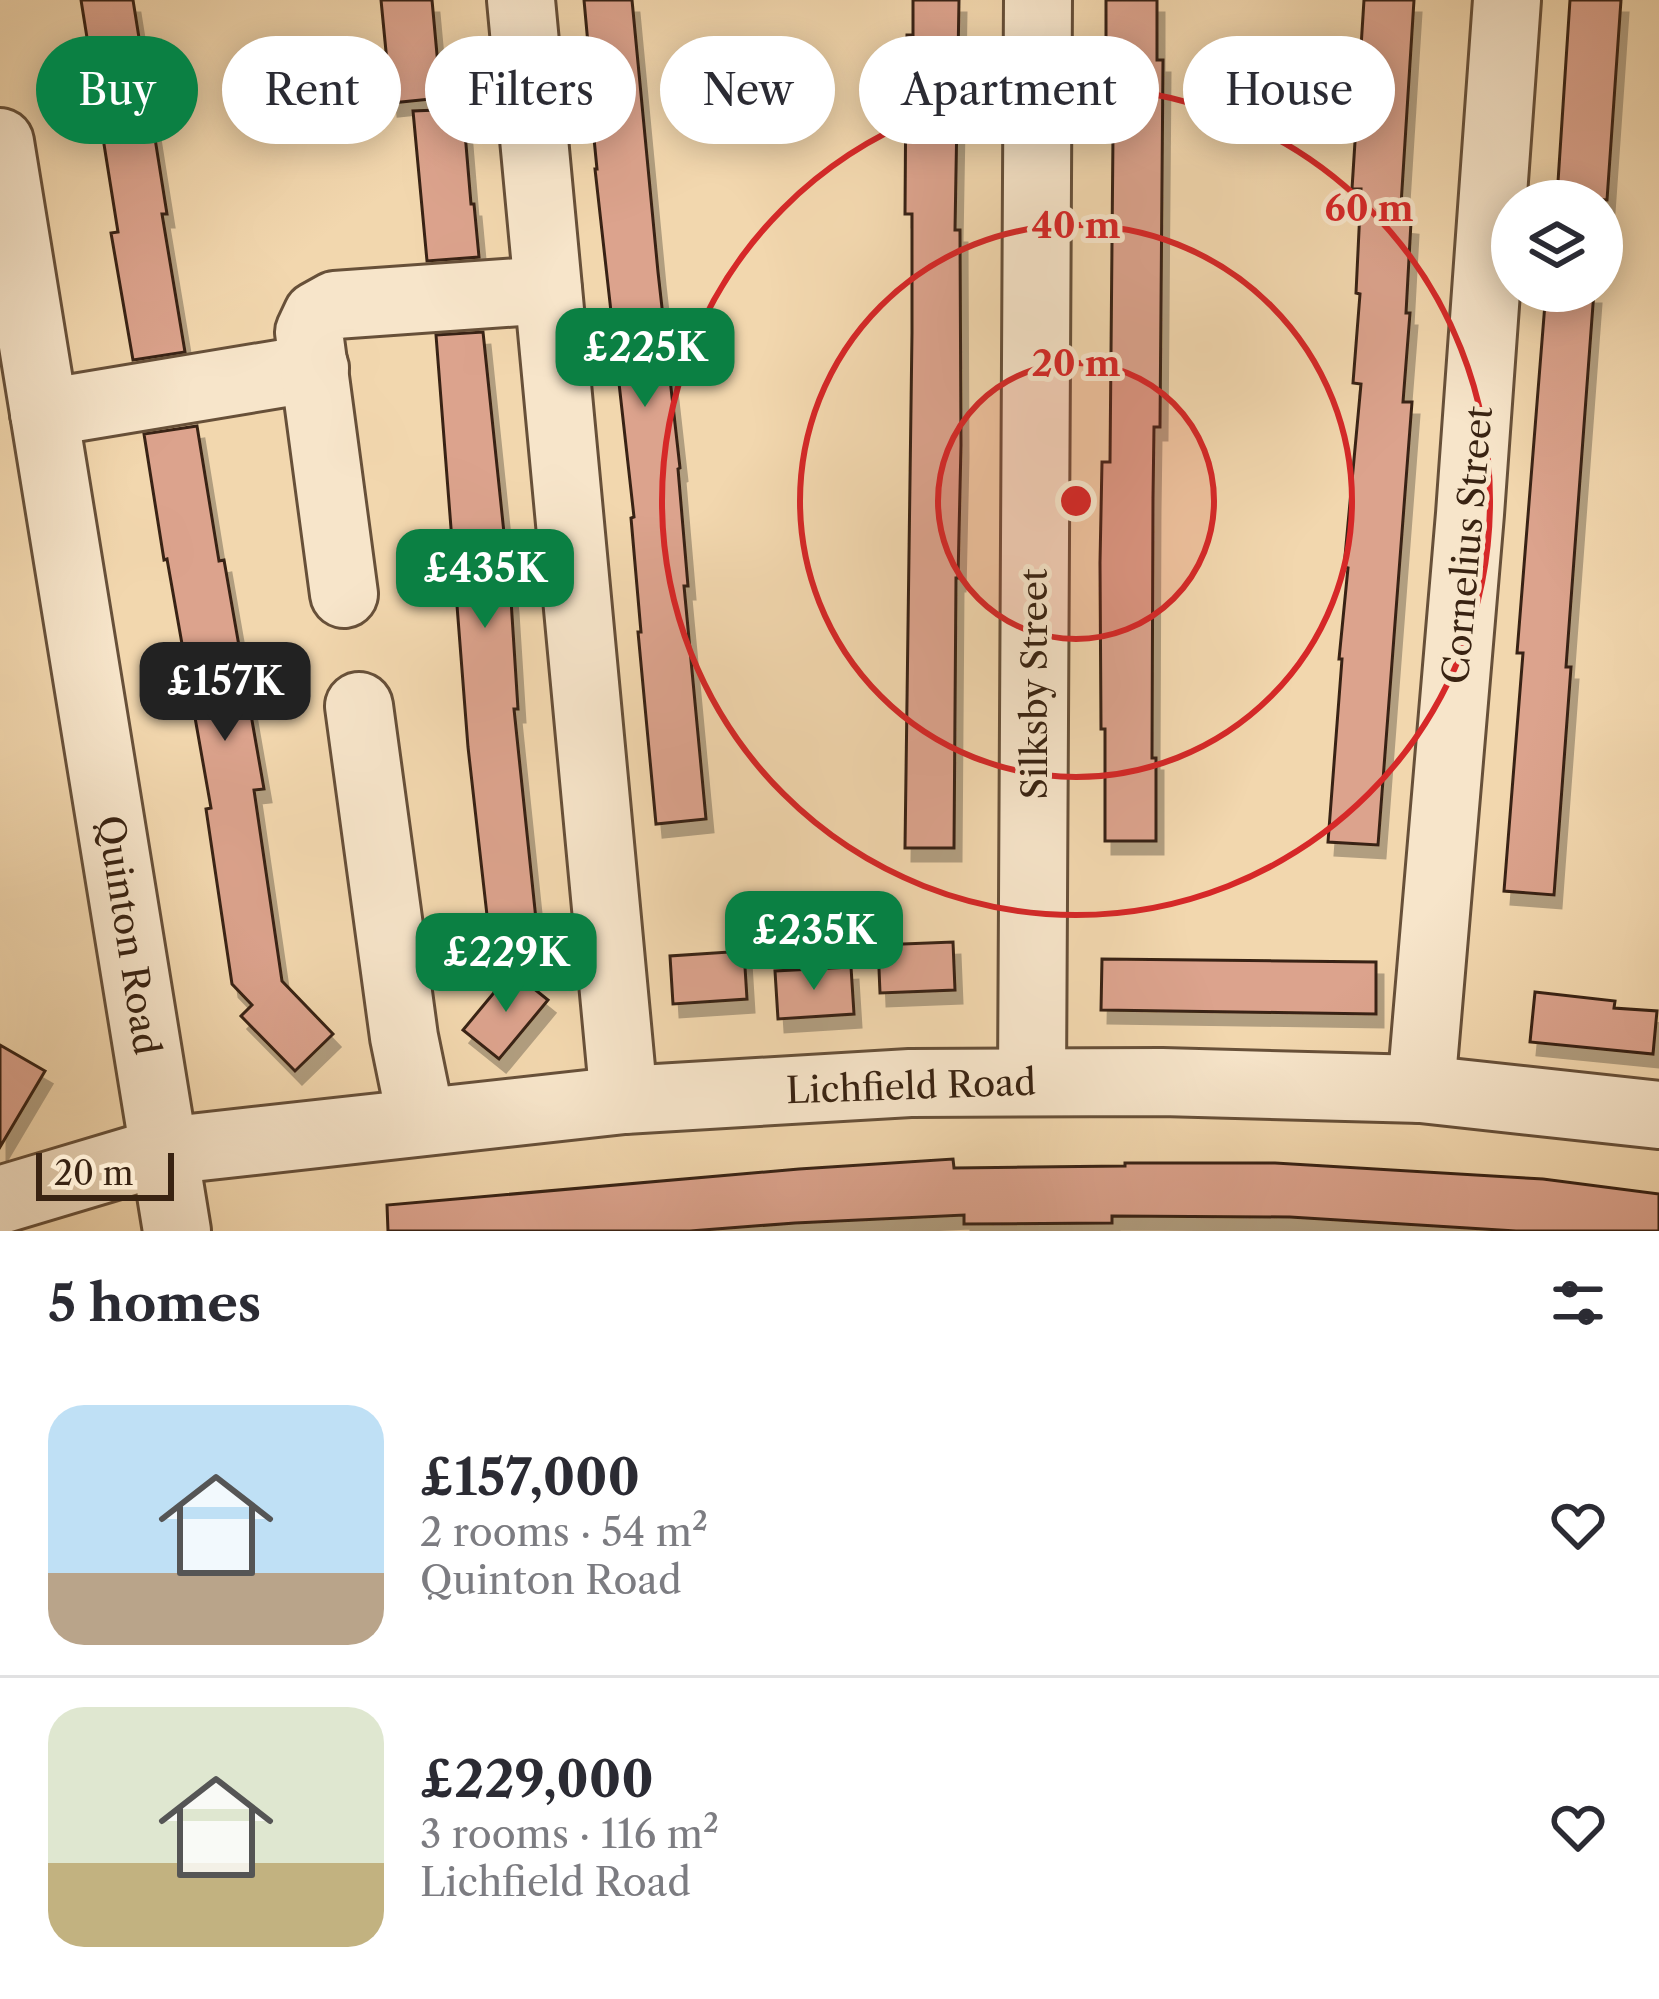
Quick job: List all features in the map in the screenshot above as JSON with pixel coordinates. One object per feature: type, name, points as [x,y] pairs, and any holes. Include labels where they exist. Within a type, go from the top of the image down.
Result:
[{"type":"street","points":[[521,0],[548,290],[600,1102]]},
{"type":"street","name":"Silksby Street","points":[[1031,1080],[1038,0]]},
{"type":"street","name":"Cornelius Street","points":[[1421,1089],[1507,0]]},
{"type":"street","name":"Quinton Road","points":[[0,142],[177,1231]]},
{"type":"street","points":[[344,594],[309,332],[317,315],[335,305],[548,290]]},
{"type":"street","points":[[44,413],[315,368]]},
{"type":"street","points":[[359,706],[404,1036],[421,1120]]},
{"type":"street","points":[[475,1070],[523,1064],[543,1068],[600,1102]]},
{"type":"street","name":"Lichfield Road","points":[[15,1195],[164,1151],[600,1102],[910,1083],[1031,1080],[1421,1089],[1659,1115]]},
{"type":"building","points":[[81,0],[133,0],[139,36],[87,36]]},
{"type":"building","points":[[381,0],[432,0],[435,36],[425,36],[425,100],[401,102],[401,36],[384,36]]},
{"type":"building","points":[[584,0],[632,0],[635,36],[587,36]]},
{"type":"building","points":[[913,0],[959,0],[958,36],[907,36],[913,35]]},
{"type":"building","points":[[1106,0],[1157,0],[1157,36],[1106,36]]},
{"type":"building","points":[[1364,0],[1414,0],[1400,221],[1411,222],[1403,402],[1412,402],[1378,845],[1328,842],[1348,568],[1344,567],[1361,384],[1353,383],[1361,189],[1352,189],[1355,144],[1395,144],[1395,36],[1362,36]]},
{"type":"building","points":[[1570,0],[1621,0],[1608,180],[1558,180]]},
{"type":"building","points":[[636,42],[680,468],[688,586],[684,586],[706,819],[656,824],[638,632],[634,517],[595,144],[636,144]]},
{"type":"building","points":[[1159,60],[1163,60],[1160,427],[1154,427],[1153,498],[1156,841],[1105,841],[1100,563],[1102,462],[1110,462],[1113,144],[1159,144]]},
{"type":"building","points":[[413,111],[425,111],[425,144],[466,144],[479,257],[427,261]]},
{"type":"building","points":[[104,144],[156,144],[167,214],[162,214],[185,352],[133,360],[111,233],[118,232]]},
{"type":"building","points":[[905,144],[956,144],[961,445],[954,848],[905,848],[912,333],[912,214],[905,214]]},
{"type":"building","points":[[1544,312],[1592,312],[1554,895],[1504,891],[1523,653],[1517,653]]},
{"type":"building","points":[[483,332],[511,600],[518,709],[514,709],[537,929],[489,933],[468,747],[436,335]]},
{"type":"building","points":[[197,426],[264,789],[254,790],[282,981],[333,1034],[295,1071],[241,1016],[252,1005],[232,984],[206,809],[211,808],[144,434]]},
{"type":"building","points":[[953,942],[955,990],[880,993],[878,945]]},
{"type":"building","points":[[744,951],[747,999],[673,1004],[670,956]]},
{"type":"building","points":[[1102,959],[1376,962],[1376,1014],[1101,1010]]},
{"type":"building","points":[[851,967],[854,1014],[778,1019],[775,971]]},
{"type":"building","points":[[512,971],[548,1000],[499,1059],[463,1030]]},
{"type":"building","points":[[1535,992],[1615,1001],[1614,1008],[1657,1011],[1653,1054],[1530,1042]]},
{"type":"building","points":[[0,1045],[45,1071],[0,1147]]},
{"type":"building","points":[[953,1159],[954,1168],[1275,1163],[1543,1179],[1659,1194],[1659,1231],[1516,1231],[1290,1217],[1112,1216],[1112,1223],[964,1224],[964,1215],[690,1231],[388,1231],[387,1205]]}]
